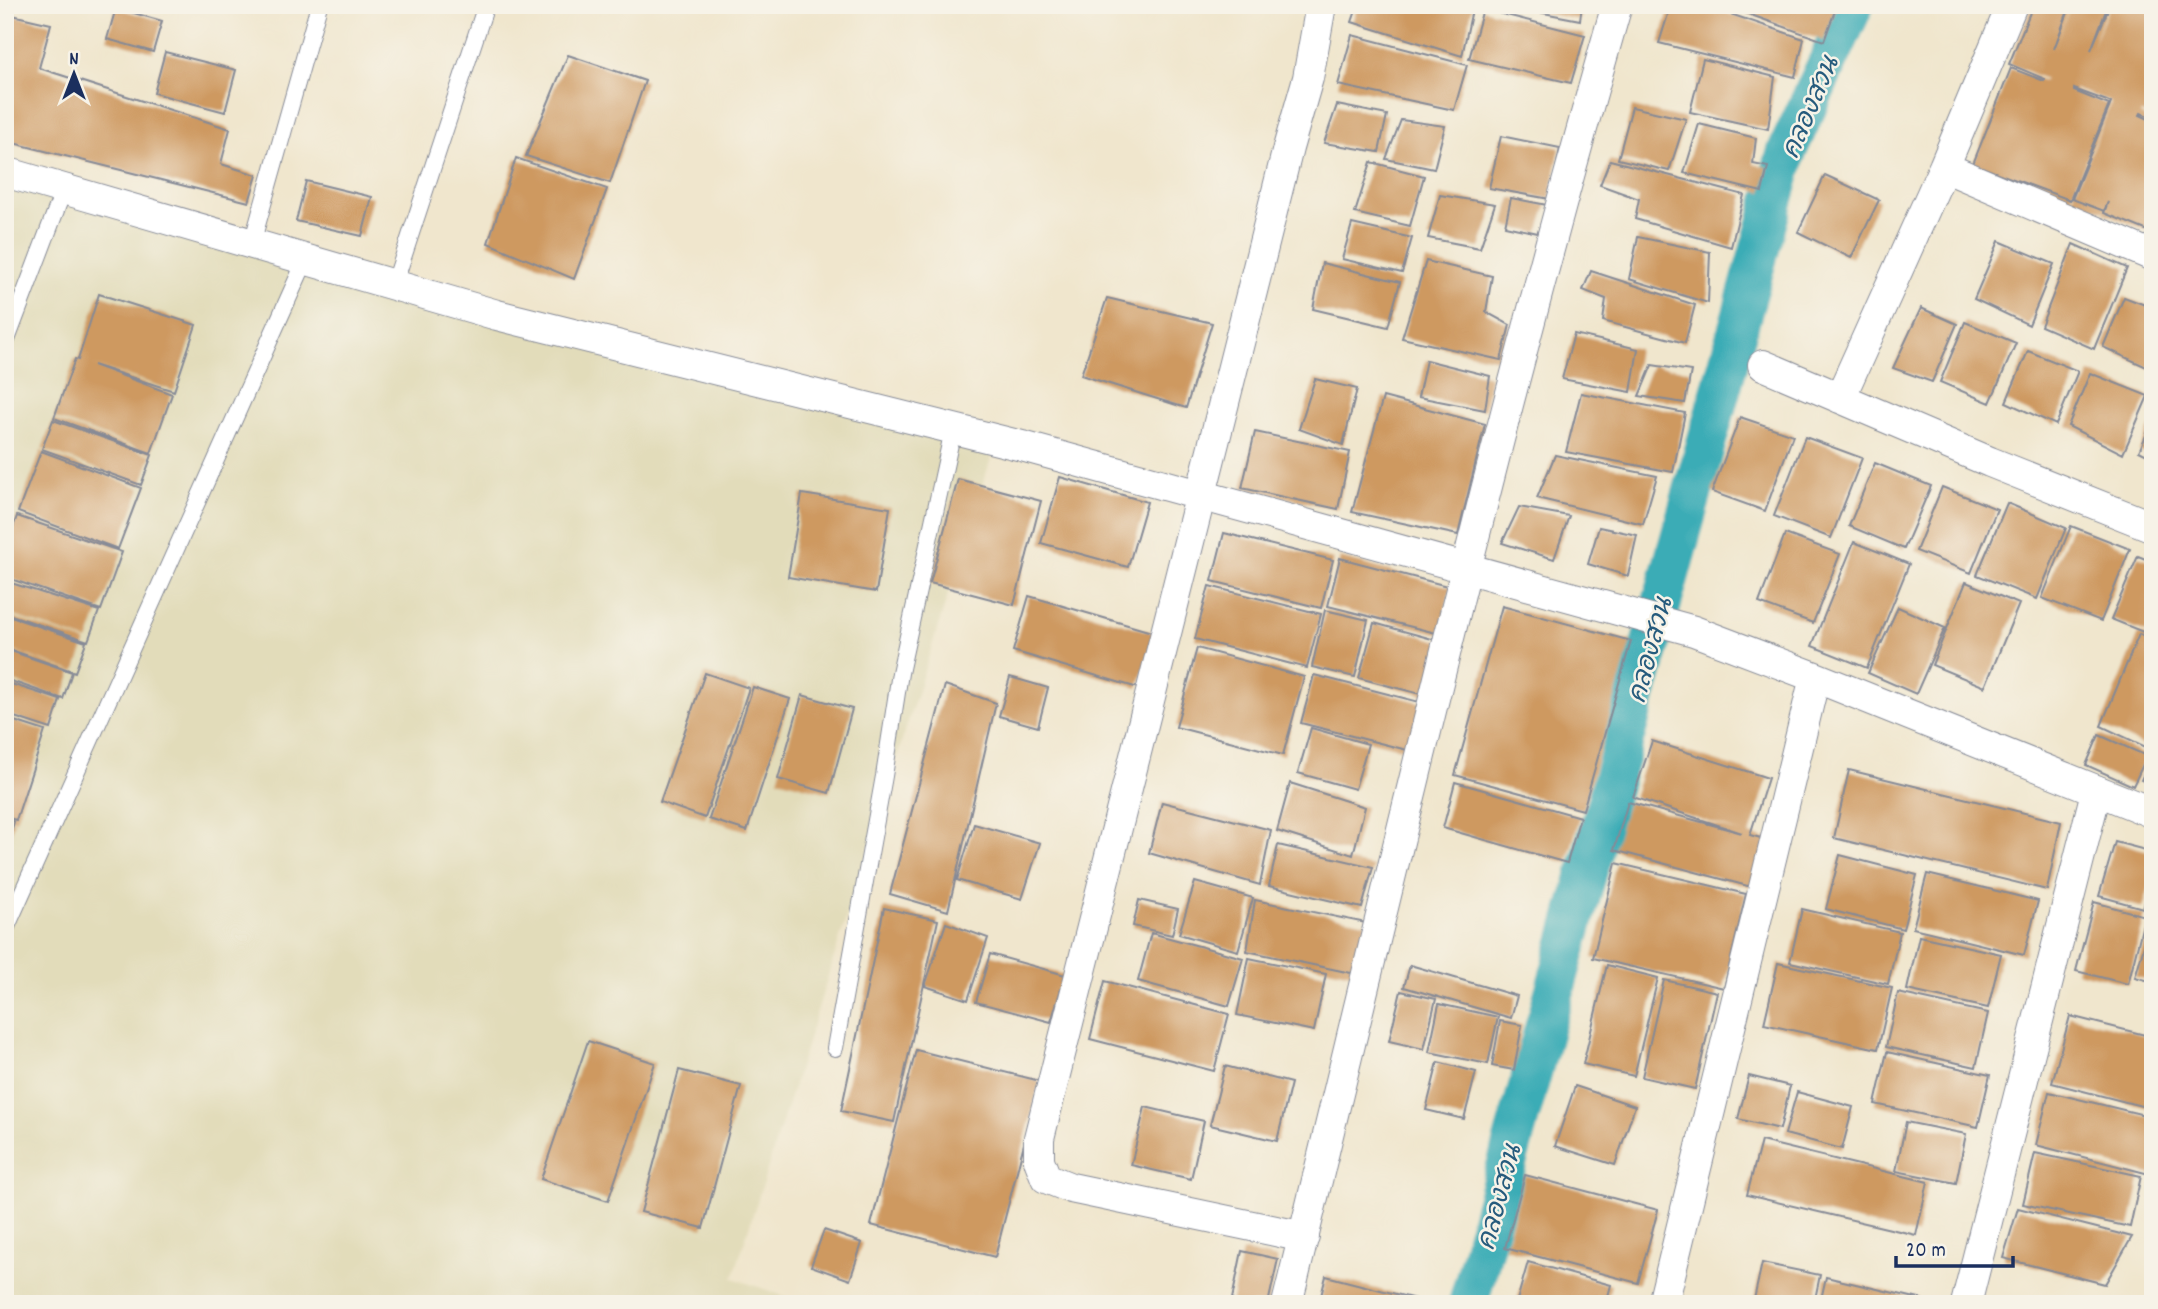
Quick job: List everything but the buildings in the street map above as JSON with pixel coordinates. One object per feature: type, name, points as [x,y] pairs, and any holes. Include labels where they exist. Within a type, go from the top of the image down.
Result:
[{"type":"street","points":[[1304,1237],[1070,1188],[1046,1178],[1039,1160],[1039,1138],[1308,78],[1321,5]]},
{"type":"street","points":[[1287,1304],[1466,567],[1571,165],[1617,5]]},
{"type":"street","points":[[1840,398],[1944,167],[2012,5]]},
{"type":"street","points":[[1944,167],[2153,256]]},
{"type":"street","points":[[5,172],[497,315],[1201,495],[1694,632],[1815,677],[2153,813]]},
{"type":"street","points":[[1763,366],[2153,527]]},
{"type":"street","points":[[1663,1304],[1815,677]]},
{"type":"street","points":[[1966,1304],[2096,792]]},
{"type":"lane","points":[[252,243],[319,5]]},
{"type":"lane","points":[[394,285],[486,5]]},
{"type":"lane","points":[[5,345],[64,189]]},
{"type":"lane","points":[[5,931],[306,259]]},
{"type":"lane","points":[[835,1048],[900,673],[953,430]]},
{"type":"shaded area","points":[[5,168],[997,439],[733,1278],[806,1304],[5,1304]]},
{"type":"waterway","name":"คลองสวน","points":[[1468,1304],[1787,151],[1854,5]]}]
